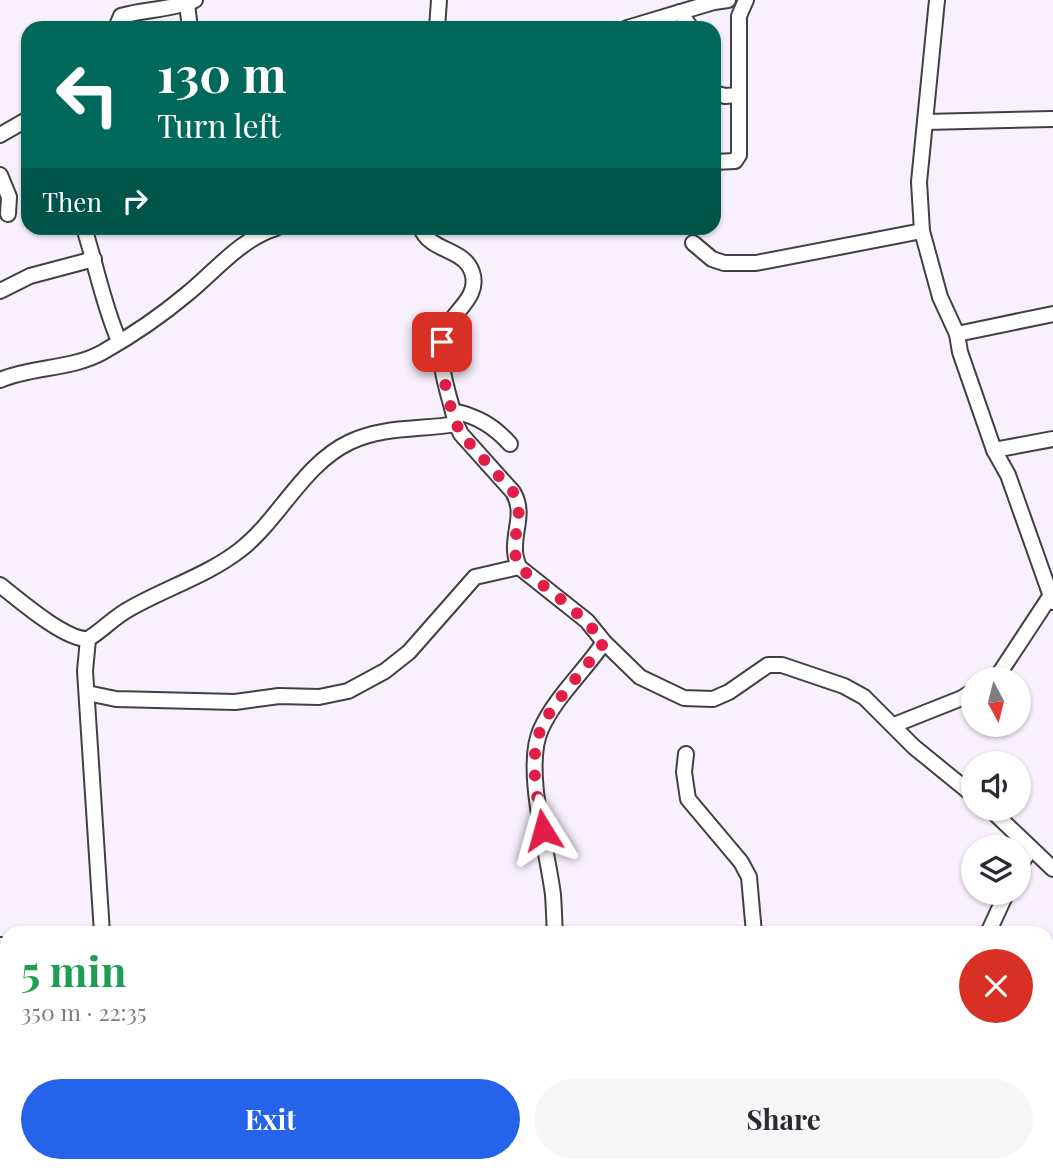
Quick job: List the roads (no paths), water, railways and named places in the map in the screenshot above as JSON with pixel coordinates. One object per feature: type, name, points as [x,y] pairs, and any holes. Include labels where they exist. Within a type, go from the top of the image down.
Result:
[{"type":"street","points":[[438,21],[439,0]]},
{"type":"street","points":[[650,21],[729,0]]},
{"type":"street","points":[[721,162],[735,161],[739,155],[739,16],[746,0]]},
{"type":"street","points":[[937,0],[919,182],[922,231],[940,297],[957,334],[960,352],[994,450],[1008,475],[1052,598],[1004,667]]},
{"type":"street","points":[[119,21],[121,16],[191,2],[190,21]]},
{"type":"street","points":[[680,12],[686,21]]},
{"type":"street","points":[[721,95],[739,95]]},
{"type":"street","points":[[925,122],[1053,119]]},
{"type":"street","points":[[0,135],[21,123]]},
{"type":"street","points":[[0,175],[9,197],[8,214]]},
{"type":"street","points":[[693,243],[712,259],[724,263],[756,263],[922,231]]},
{"type":"street","points":[[87,235],[104,301],[119,341]]},
{"type":"street","points":[[0,380],[92,357],[170,308],[249,235]]},
{"type":"street","points":[[423,235],[432,244],[466,260],[473,274],[472,290],[464,306],[445,330],[441,356],[444,378],[461,434],[518,501],[520,509],[515,549],[519,568],[587,621],[640,677],[684,698],[713,699],[768,665],[782,665],[844,686],[864,697],[914,747],[961,785]]},
{"type":"street","points":[[0,291],[30,276],[94,259]]},
{"type":"street","points":[[957,334],[1053,314]]},
{"type":"street","points":[[0,585],[75,639],[88,639],[128,609],[238,552],[263,531],[311,472],[347,443],[380,433],[474,416],[500,433],[510,444]]},
{"type":"street","points":[[994,450],[1053,439]]},
{"type":"street","points":[[87,693],[116,699],[235,702],[279,696],[319,696],[348,691],[385,671],[410,652],[469,582],[484,574],[519,568]]},
{"type":"street","points":[[88,639],[85,671],[102,926]]},
{"type":"street","points":[[555,926],[553,895],[537,785],[536,747],[540,731],[556,703],[604,642]]},
{"type":"street","points":[[894,725],[961,698]]},
{"type":"street","points":[[686,754],[684,772],[688,799],[741,862],[749,877],[753,926]]},
{"type":"street","points":[[1003,821],[1017,835]]},
{"type":"street","points":[[1031,848],[1053,869]]},
{"type":"street","points":[[991,926],[1001,905]]}]
